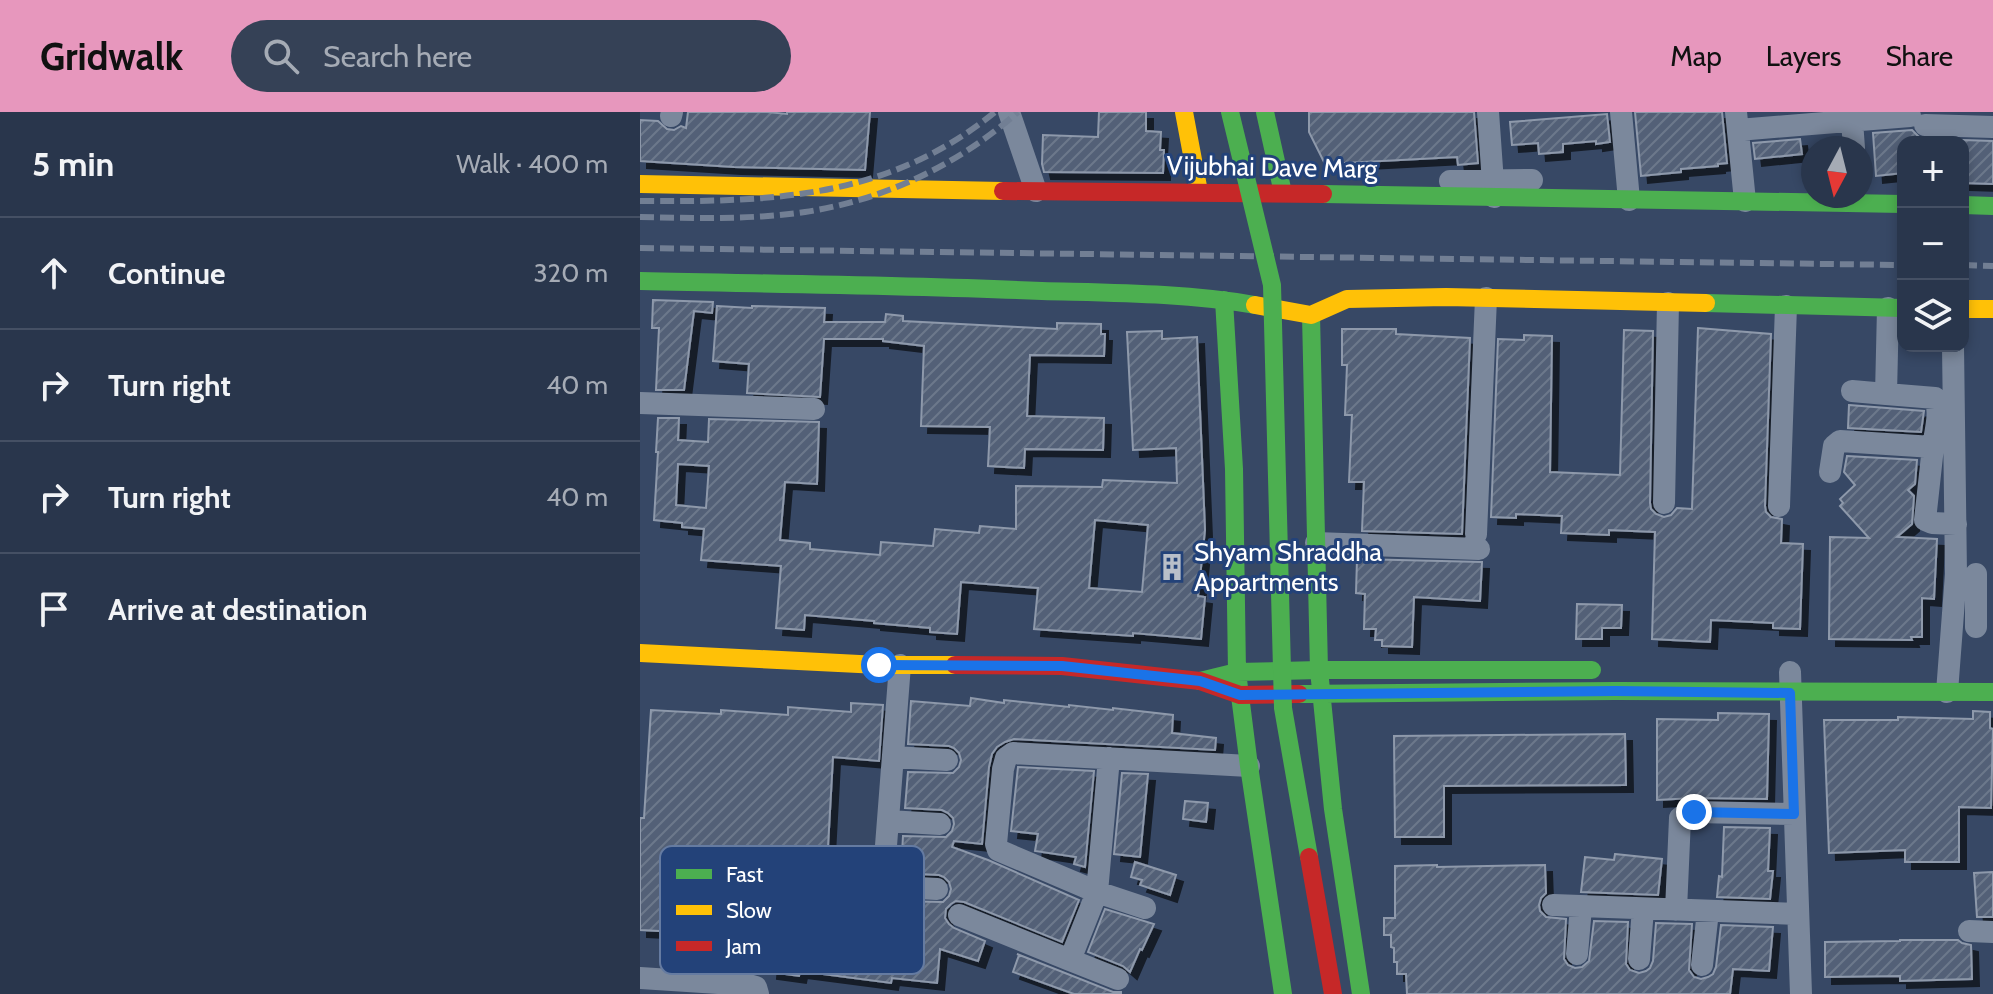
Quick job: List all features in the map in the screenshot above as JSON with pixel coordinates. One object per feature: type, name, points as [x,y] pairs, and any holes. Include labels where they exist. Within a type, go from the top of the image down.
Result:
[{"type":"street","points":[[1009,112],[1036,191]]},
{"type":"street","points":[[1184,112],[1199,192]]},
{"type":"street","points":[[1230,112],[1272,285],[1283,708],[1333,994]]},
{"type":"street","points":[[1265,112],[1283,193]]},
{"type":"street","points":[[1488,112],[1493,189]]},
{"type":"street","points":[[1621,112],[1629,200]]},
{"type":"street","points":[[1745,201],[1737,121],[1859,118],[1993,127]]},
{"type":"street","points":[[1219,170],[1230,214]]},
{"type":"street","points":[[1450,181],[1493,189],[1532,180]]},
{"type":"street","name":"Vijubhai Dave Marg","points":[[640,184],[1283,193],[1493,189],[1629,200],[1801,201]]},
{"type":"street","name":"Vijubhai Dave Marg","points":[[1873,201],[1897,203]]},
{"type":"street","points":[[1969,205],[1993,206]]},
{"type":"street","points":[[640,281],[973,288],[1224,300],[1311,315],[1347,299],[1486,298],[1896,308],[1886,394]]},
{"type":"street","points":[[1249,288],[1249,318]]},
{"type":"street","points":[[1316,543],[1477,542],[1486,298]]},
{"type":"street","points":[[1224,300],[1234,469],[1237,672],[1283,994]]},
{"type":"street","points":[[1664,503],[1668,303]]},
{"type":"street","points":[[1779,506],[1786,306]]},
{"type":"street","points":[[1969,309],[1993,309]]},
{"type":"street","points":[[1311,315],[1319,670],[1333,809],[1361,994]]},
{"type":"street","points":[[1953,352],[1956,524],[1975,574],[1976,627]]},
{"type":"street","points":[[1852,391],[1935,398],[1938,411],[1925,520],[1956,524]]},
{"type":"street","points":[[640,403],[814,409]]},
{"type":"street","points":[[1830,472],[1834,446],[1840,441],[1933,447]]},
{"type":"street","points":[[1948,677],[1975,574]]},
{"type":"street","points":[[1258,650],[1260,711]]},
{"type":"street","points":[[640,653],[900,665],[1062,666],[1200,681],[1240,695],[1615,691],[1790,677],[1948,677],[1993,692]]},
{"type":"street","points":[[886,846],[900,665]]},
{"type":"street","points":[[1200,681],[1237,672],[1609,670]]},
{"type":"street","points":[[1790,677],[1801,994]]},
{"type":"street","points":[[1145,908],[1097,892],[998,850],[996,844],[1006,758],[1013,753],[1249,766]]},
{"type":"street","points":[[893,757],[947,760]]},
{"type":"street","points":[[1070,960],[1097,892],[1109,758]]},
{"type":"street","points":[[1676,910],[1680,818],[1694,812],[1794,814]]},
{"type":"street","points":[[888,821],[940,824]]},
{"type":"street","points":[[924,888],[937,889]]},
{"type":"street","points":[[1553,905],[1798,914]]},
{"type":"street","points":[[1577,954],[1581,907]]},
{"type":"street","points":[[1639,959],[1643,909]]},
{"type":"street","points":[[1702,965],[1708,911]]},
{"type":"street","points":[[959,915],[1118,979]]},
{"type":"street","points":[[1969,931],[1993,932]]},
{"type":"street","points":[[640,978],[749,985],[756,987],[758,994]]},
{"type":"building","points":[[688,112],[870,112],[865,170],[640,161],[640,120],[658,121],[667,129],[686,128]]},
{"type":"building","points":[[1099,112],[1146,112],[1146,131],[1161,132],[1163,173],[1044,172],[1043,135],[1098,137]]},
{"type":"building","points":[[1309,112],[1474,112],[1478,163],[1458,165],[1457,157],[1325,164],[1309,132]]},
{"type":"building","points":[[1635,112],[1722,112],[1727,163],[1641,176]]},
{"type":"building","points":[[1607,114],[1610,142],[1563,144],[1563,152],[1539,154],[1538,143],[1512,145],[1510,122]]},
{"type":"building","points":[[1912,130],[1918,136],[1897,136],[1897,174],[1876,176],[1873,133]]},
{"type":"building","points":[[1800,139],[1801,154],[1755,159],[1753,143]]},
{"type":"building","points":[[1969,140],[1993,141],[1993,184],[1969,183]]},
{"type":"building","points":[[653,300],[713,302],[712,313],[694,311],[684,390],[656,390],[659,328],[652,328]]},
{"type":"building","points":[[717,306],[825,308],[824,322],[885,322],[886,314],[903,316],[903,321],[1057,329],[1057,323],[1101,324],[1101,334],[1105,334],[1104,356],[1030,355],[1027,416],[1104,418],[1103,450],[1025,449],[1024,468],[988,466],[990,427],[921,426],[924,346],[883,339],[824,339],[820,397],[747,393],[749,364],[713,361]]},
{"type":"building","points":[[1698,328],[1771,334],[1765,506],[1771,517],[1782,519],[1781,543],[1803,544],[1800,629],[1773,628],[1773,623],[1711,620],[1710,642],[1652,639],[1655,532],[1609,530],[1609,535],[1561,533],[1562,516],[1516,514],[1516,518],[1491,517],[1498,339],[1524,340],[1524,335],[1552,336],[1550,472],[1620,475],[1624,330],[1653,331],[1651,509],[1664,517],[1677,508],[1692,509]]},
{"type":"building","points":[[1342,329],[1396,329],[1396,334],[1470,338],[1462,534],[1362,531],[1364,482],[1349,482],[1352,415],[1345,415],[1347,365],[1342,365]]},
{"type":"building","points":[[1162,331],[1162,339],[1197,337],[1205,530],[1198,596],[1205,597],[1201,639],[1034,629],[1038,588],[961,582],[957,634],[874,621],[805,615],[804,630],[776,628],[781,566],[701,560],[704,529],[654,520],[658,418],[679,418],[678,440],[708,442],[709,419],[819,422],[817,484],[785,482],[780,540],[810,543],[810,549],[880,555],[881,542],[933,546],[935,529],[979,533],[980,526],[1016,529],[1016,486],[1102,487],[1103,480],[1177,483],[1176,448],[1133,450],[1127,332]],"holes":[[[678,464],[709,466],[706,508],[676,505]],[[1095,520],[1148,525],[1142,592],[1089,588]]]},
{"type":"building","points":[[1849,405],[1924,411],[1921,432],[1848,428]]},
{"type":"building","points":[[1847,456],[1917,460],[1915,484],[1908,490],[1914,496],[1912,524],[1897,537],[1937,539],[1934,599],[1922,598],[1922,637],[1911,637],[1912,640],[1829,639],[1830,537],[1869,538],[1840,506],[1843,503],[1840,499],[1855,485],[1844,472]]},
{"type":"building","points":[[1357,559],[1482,562],[1480,601],[1414,597],[1412,647],[1382,646],[1382,640],[1375,640],[1376,629],[1364,629],[1365,594],[1356,593]]},
{"type":"building","points":[[1577,604],[1622,605],[1621,628],[1602,628],[1602,639],[1576,639]]},
{"type":"building","points":[[971,698],[1173,715],[1172,733],[1216,738],[1215,750],[1014,739],[1005,742],[992,754],[989,767],[982,844],[954,841],[952,847],[1079,900],[1062,942],[956,901],[946,909],[945,918],[954,928],[985,941],[978,961],[940,949],[937,983],[892,978],[891,983],[823,974],[924,974],[924,902],[943,902],[951,889],[944,877],[924,874],[924,846],[902,846],[903,836],[946,837],[954,824],[953,818],[942,810],[905,808],[908,772],[953,773],[961,760],[959,753],[949,746],[908,744],[911,701],[970,706]]},
{"type":"building","points":[[851,703],[883,705],[879,761],[833,757],[828,846],[660,846],[660,931],[640,930],[640,818],[644,818],[651,710],[721,714],[721,710],[788,715],[788,707],[851,712]]},
{"type":"building","points":[[1973,711],[1990,712],[1990,728],[1993,729],[1991,808],[1959,807],[1959,862],[1905,862],[1905,850],[1829,853],[1824,720],[1898,720],[1898,717],[1973,719]]},
{"type":"building","points":[[1718,713],[1769,714],[1767,799],[1657,800],[1657,719],[1718,720]]},
{"type":"building","points":[[1625,734],[1626,785],[1444,786],[1444,837],[1395,837],[1394,736]]},
{"type":"building","points":[[1018,767],[1094,771],[1085,867],[1074,864],[1076,857],[1035,851],[1038,834],[1011,831]]},
{"type":"building","points":[[1122,773],[1148,774],[1140,857],[1114,854]]},
{"type":"building","points":[[1185,801],[1208,803],[1206,822],[1183,819]]},
{"type":"building","points":[[1724,827],[1770,828],[1768,871],[1773,871],[1770,899],[1717,897],[1719,876],[1722,877]]},
{"type":"building","points":[[1615,854],[1662,859],[1658,895],[1581,892],[1585,857],[1614,860]]},
{"type":"building","points":[[1135,862],[1176,875],[1170,895],[1140,885],[1142,880],[1131,877]]},
{"type":"building","points":[[1545,865],[1546,893],[1541,898],[1540,911],[1546,917],[1566,919],[1564,959],[1575,968],[1589,961],[1594,921],[1628,922],[1626,964],[1630,970],[1639,973],[1650,968],[1653,961],[1656,923],[1692,924],[1689,970],[1694,977],[1701,979],[1713,974],[1716,967],[1721,925],[1773,927],[1769,971],[1733,969],[1730,994],[1407,994],[1406,974],[1397,974],[1391,935],[1384,935],[1384,918],[1395,918],[1395,866]]},
{"type":"building","points":[[1993,872],[1993,917],[1977,917],[1974,873]]},
{"type":"building","points":[[1105,909],[1154,924],[1130,972],[1123,966],[1088,952]]},
{"type":"building","points":[[1958,940],[1971,945],[1972,979],[1900,981],[1900,976],[1825,977],[1825,942]]},
{"type":"building","points":[[1017,954],[1121,994],[1074,994],[1013,972]]},
{"type":"railway","points":[[640,201],[736,200],[827,190],[913,163],[954,141],[995,112]]},
{"type":"railway","points":[[640,217],[764,216],[805,212],[863,199],[945,164],[1018,112]]},
{"type":"railway","points":[[640,248],[1897,265]]},
{"type":"railway","points":[[1969,265],[1993,266]]},
{"type":"traffic: fast","points":[[1230,112],[1272,285],[1283,708],[1309,857]]},
{"type":"traffic: fast","points":[[1265,112],[1283,193]]},
{"type":"traffic: fast","points":[[1323,194],[1897,204]]},
{"type":"traffic: fast","points":[[1969,205],[1993,206]]},
{"type":"traffic: fast","points":[[640,281],[1122,293],[1255,305]]},
{"type":"traffic: fast","points":[[1224,300],[1234,469],[1237,672],[1283,994]]},
{"type":"traffic: fast","points":[[1706,303],[1897,308]]},
{"type":"traffic: fast","points":[[1311,315],[1319,670],[1333,809],[1361,994]]},
{"type":"traffic: fast","points":[[1200,681],[1237,672],[1592,670]]},
{"type":"traffic: fast","points":[[1299,694],[1993,692]]},
{"type":"traffic: slow","points":[[1184,112],[1199,192]]},
{"type":"traffic: slow","points":[[640,184],[1003,191]]},
{"type":"traffic: slow","points":[[1255,305],[1311,315],[1347,299],[1446,297],[1706,303]]},
{"type":"traffic: slow","points":[[1969,309],[1993,309]]},
{"type":"traffic: slow","points":[[640,653],[879,665],[955,665]]},
{"type":"traffic: jam","points":[[1003,191],[1323,194]]},
{"type":"traffic: jam","points":[[955,665],[1062,666],[1200,681],[1240,695],[1299,694]]},
{"type":"traffic: jam","points":[[1309,857],[1333,994]]},
{"type":"place","name":"Shyam Shraddha Appartments","points":[[1172,567]]},
{"type":"route","points":[[879,665],[1062,666],[1200,681],[1240,695],[1615,691],[1790,693],[1794,814],[1694,812]]}]
